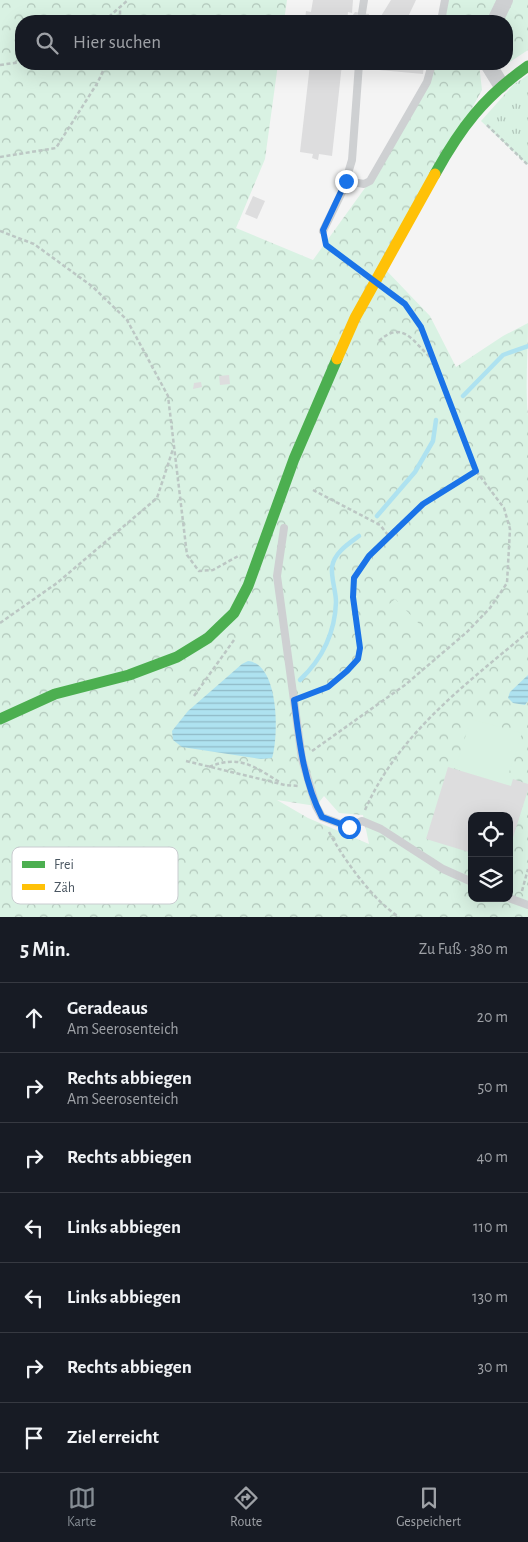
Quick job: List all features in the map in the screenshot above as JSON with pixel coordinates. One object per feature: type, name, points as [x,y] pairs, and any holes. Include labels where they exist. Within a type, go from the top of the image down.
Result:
[{"type":"street","points":[[498,15],[504,0]]},
{"type":"street","points":[[0,719],[55,694],[129,675],[177,657],[208,638],[234,613],[248,586],[294,459],[355,318],[443,159],[474,112],[501,85],[528,66]]},
{"type":"street","points":[[492,70],[501,85]]},
{"type":"lane","points":[[362,13],[364,0]]},
{"type":"lane","points":[[442,15],[445,0]]},
{"type":"lane","points":[[323,230],[346,181],[352,160],[359,70]]},
{"type":"lane","points":[[346,181],[364,184],[370,181],[427,82],[430,70]]},
{"type":"lane","points":[[284,528],[277,576],[302,759],[322,817],[349,827],[362,822],[381,828],[443,869],[468,880]]},
{"type":"lane","points":[[513,900],[528,905]]},
{"type":"path","points":[[111,15],[128,0]]},
{"type":"path","points":[[120,7],[120,15]]},
{"type":"path","points":[[0,65],[15,63]]},
{"type":"path","points":[[0,157],[56,148],[98,82],[103,70]]},
{"type":"path","points":[[474,112],[528,165]]},
{"type":"path","points":[[302,759],[405,685],[467,632],[490,608],[507,583],[510,530],[504,508],[476,471],[421,327],[405,304],[326,245],[323,230]]},
{"type":"path","points":[[0,231],[34,244],[93,286],[127,320],[168,396],[187,555],[199,571],[213,570],[246,551],[262,547]]},
{"type":"path","points":[[379,341],[387,334],[399,331],[410,336],[432,360]]},
{"type":"path","points":[[0,623],[57,583],[157,498],[174,448]]},
{"type":"path","points":[[294,700],[328,687],[358,659],[360,648],[353,597],[354,578],[369,556],[423,504],[476,471]]},
{"type":"path","points":[[313,490],[380,525],[388,536]]},
{"type":"path","points":[[362,822],[374,791],[408,740],[452,696],[528,632]]},
{"type":"path","points":[[209,767],[226,760],[250,765],[284,786]]},
{"type":"path","points":[[186,761],[284,786],[310,786]]},
{"type":"path","points":[[322,817],[336,845],[350,864],[387,909],[399,917]]},
{"type":"path","points":[[519,902],[528,869]]},
{"type":"green space","points":[[0,0],[287,0],[285,15],[15,15],[15,70],[277,70],[265,159],[236,228],[313,260],[370,181],[427,82],[430,70],[480,70],[482,90],[384,268],[430,316],[456,367],[503,336],[528,323],[528,917],[0,917]],"holes":[[[324,796],[339,813],[363,815],[369,844],[308,818],[277,800],[316,806]]]},
{"type":"green space","points":[[445,0],[499,0],[493,15],[442,15]]},
{"type":"green space","points":[[510,0],[528,0],[528,50],[513,60],[513,15],[504,15]]},
{"type":"green space","points":[[528,75],[528,165],[481,121],[513,85]]},
{"type":"green space","points":[[395,599],[429,634],[419,643],[385,608]]},
{"type":"green space","points":[[471,719],[522,733],[505,785],[455,769]]},
{"type":"water","points":[[248,661],[258,665],[266,674],[271,687],[276,718],[276,734],[272,758],[261,759],[182,747],[173,740],[172,731],[188,711],[242,664]]},
{"type":"water","points":[[528,675],[528,701],[525,705],[513,703],[508,698],[510,692]]},
{"type":"building","points":[[313,0],[353,0],[352,13],[348,12],[348,15],[306,15],[306,11],[311,12]]},
{"type":"building","points":[[391,0],[416,0],[409,15],[382,15]]},
{"type":"building","points":[[355,12],[369,14],[369,15],[353,15]]},
{"type":"building","points":[[309,70],[341,70],[332,156],[319,154],[318,160],[312,158],[313,154],[300,152]]},
{"type":"building","points":[[379,70],[423,70],[423,74]]},
{"type":"building","points":[[253,196],[265,201],[257,219],[245,214]]},
{"type":"building","points":[[229,375],[230,384],[220,385],[219,376]]},
{"type":"building","points":[[201,382],[202,387],[193,389],[194,383]]},
{"type":"building","points":[[448,767],[511,786],[513,779],[528,784],[528,790],[513,838],[513,812],[468,812],[468,852],[426,839]]},
{"type":"waterway","points":[[463,396],[503,355],[528,346]]},
{"type":"waterway","points":[[377,516],[415,472],[433,441],[436,420]]},
{"type":"waterway","points":[[300,680],[315,663],[330,635],[336,602],[332,571],[333,562],[342,549],[359,536]]},
{"type":"traffic: fast","points":[[435,174],[464,127],[486,101],[528,66]]},
{"type":"traffic: fast","points":[[0,719],[55,694],[129,675],[177,657],[208,638],[234,613],[248,586],[294,459],[337,359]]},
{"type":"traffic: slow","points":[[337,359],[355,318],[435,174]]},
{"type":"route","points":[[346,181],[323,230],[326,245],[405,304],[421,327],[476,471],[439,492],[423,504],[369,556],[354,578],[353,597],[360,648],[358,659],[328,687],[294,700],[302,759],[316,806],[322,817],[349,827]]}]
